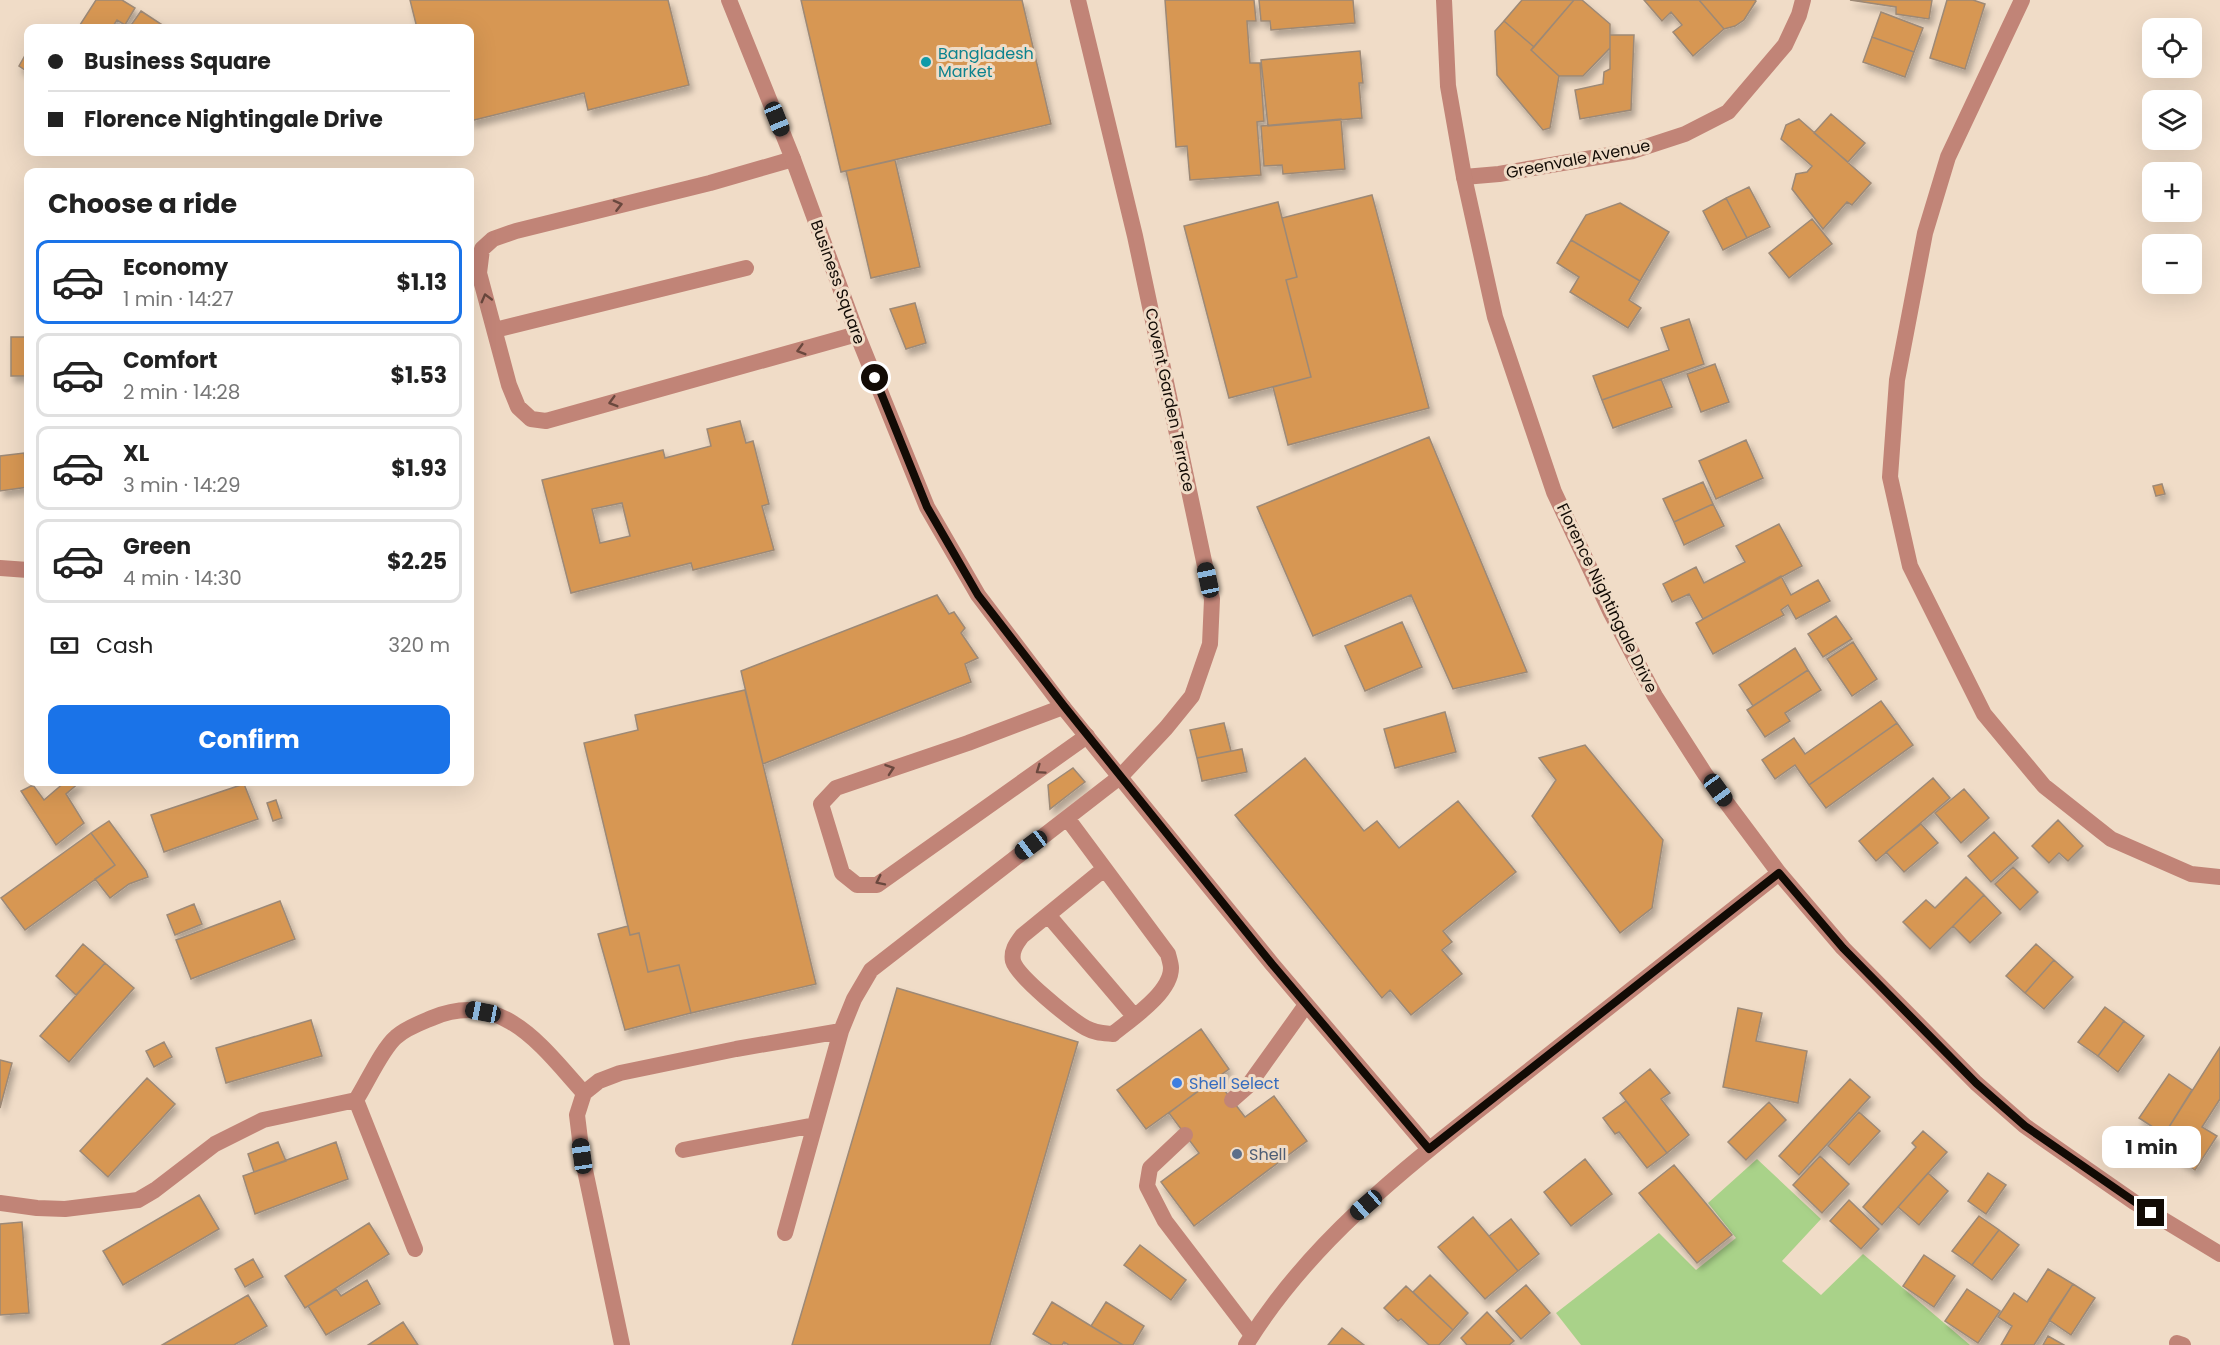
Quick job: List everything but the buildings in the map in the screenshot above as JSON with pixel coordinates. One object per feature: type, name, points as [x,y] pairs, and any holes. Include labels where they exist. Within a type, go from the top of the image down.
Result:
[{"type":"street","name":"Business Square","points":[[729,0],[793,159],[857,334],[927,507],[978,595],[1087,736],[1306,1005],[1429,1149]]},
{"type":"street","name":"Covent Garden Terrace","points":[[785,1233],[841,1031],[854,999],[871,970],[1121,776],[1192,696],[1210,644],[1212,599],[1138,247],[1078,0]]},
{"type":"street","name":"Florence Nightingale Drive","points":[[1444,0],[1448,86],[1464,177],[1495,317],[1554,492],[1611,613],[1655,696],[1705,774],[1779,873],[1843,948],[1976,1083],[2017,1119],[2134,1203],[2220,1254]]},
{"type":"street","name":"Greenvale Avenue","points":[[1464,177],[1499,174],[1633,151],[1694,129],[1728,112],[1785,45],[1800,15],[1803,0]]},
{"type":"street","points":[[2022,0],[1948,157],[1925,233],[1897,380],[1890,477],[1910,566],[1984,714],[2044,786],[2111,839],[2191,874],[2220,877]]},
{"type":"street","points":[[793,159],[710,183],[516,231],[493,239],[482,249],[479,273],[510,386],[518,407],[531,419],[546,421],[857,334]]},
{"type":"street","points":[[495,330],[746,268]]},
{"type":"street","points":[[0,568],[24,570]]},
{"type":"street","points":[[1064,706],[836,788],[821,804],[842,873],[857,885],[877,885],[1087,736]]},
{"type":"street","points":[[1066,818],[1168,954],[1171,968],[1168,982],[1156,998],[1113,1034],[1097,1033],[1084,1027],[1035,988],[1017,970],[1013,960],[1014,946],[1022,936],[1104,869]]},
{"type":"street","points":[[1185,1135],[1150,1168],[1147,1186],[1165,1221],[1249,1340],[1293,1279],[1335,1233],[1429,1149],[1779,873]]},
{"type":"street","points":[[1048,915],[1134,1016]]},
{"type":"street","points":[[1232,1100],[1248,1086],[1306,1005]]},
{"type":"street","points":[[0,1203],[65,1209],[138,1200],[155,1190],[215,1144],[263,1120],[356,1100],[394,1038],[409,1028],[444,1013],[467,1009],[499,1015],[529,1033],[584,1094]]},
{"type":"street","points":[[622,1345],[582,1156],[577,1115],[584,1094],[599,1081],[620,1073],[736,1049],[841,1031]]},
{"type":"street","points":[[356,1100],[415,1249]]},
{"type":"street","points":[[683,1150],[815,1125]]},
{"type":"green space","points":[[1757,1159],[1821,1219],[1782,1261],[1821,1295],[1863,1254],[1970,1345],[1581,1345],[1556,1313],[1659,1233],[1696,1270],[1736,1238],[1708,1203]]},
{"type":"place","name":"Bangladesh Market","points":[[926,62]]},
{"type":"place","name":"Shell Select","points":[[1177,1083]]},
{"type":"place","name":"Shell","points":[[1237,1154]]},
{"type":"route","points":[[875,378],[927,507],[978,595],[1064,706],[1272,964],[1429,1149],[1779,873],[1843,948],[1976,1083],[2025,1126],[2151,1213]]}]
